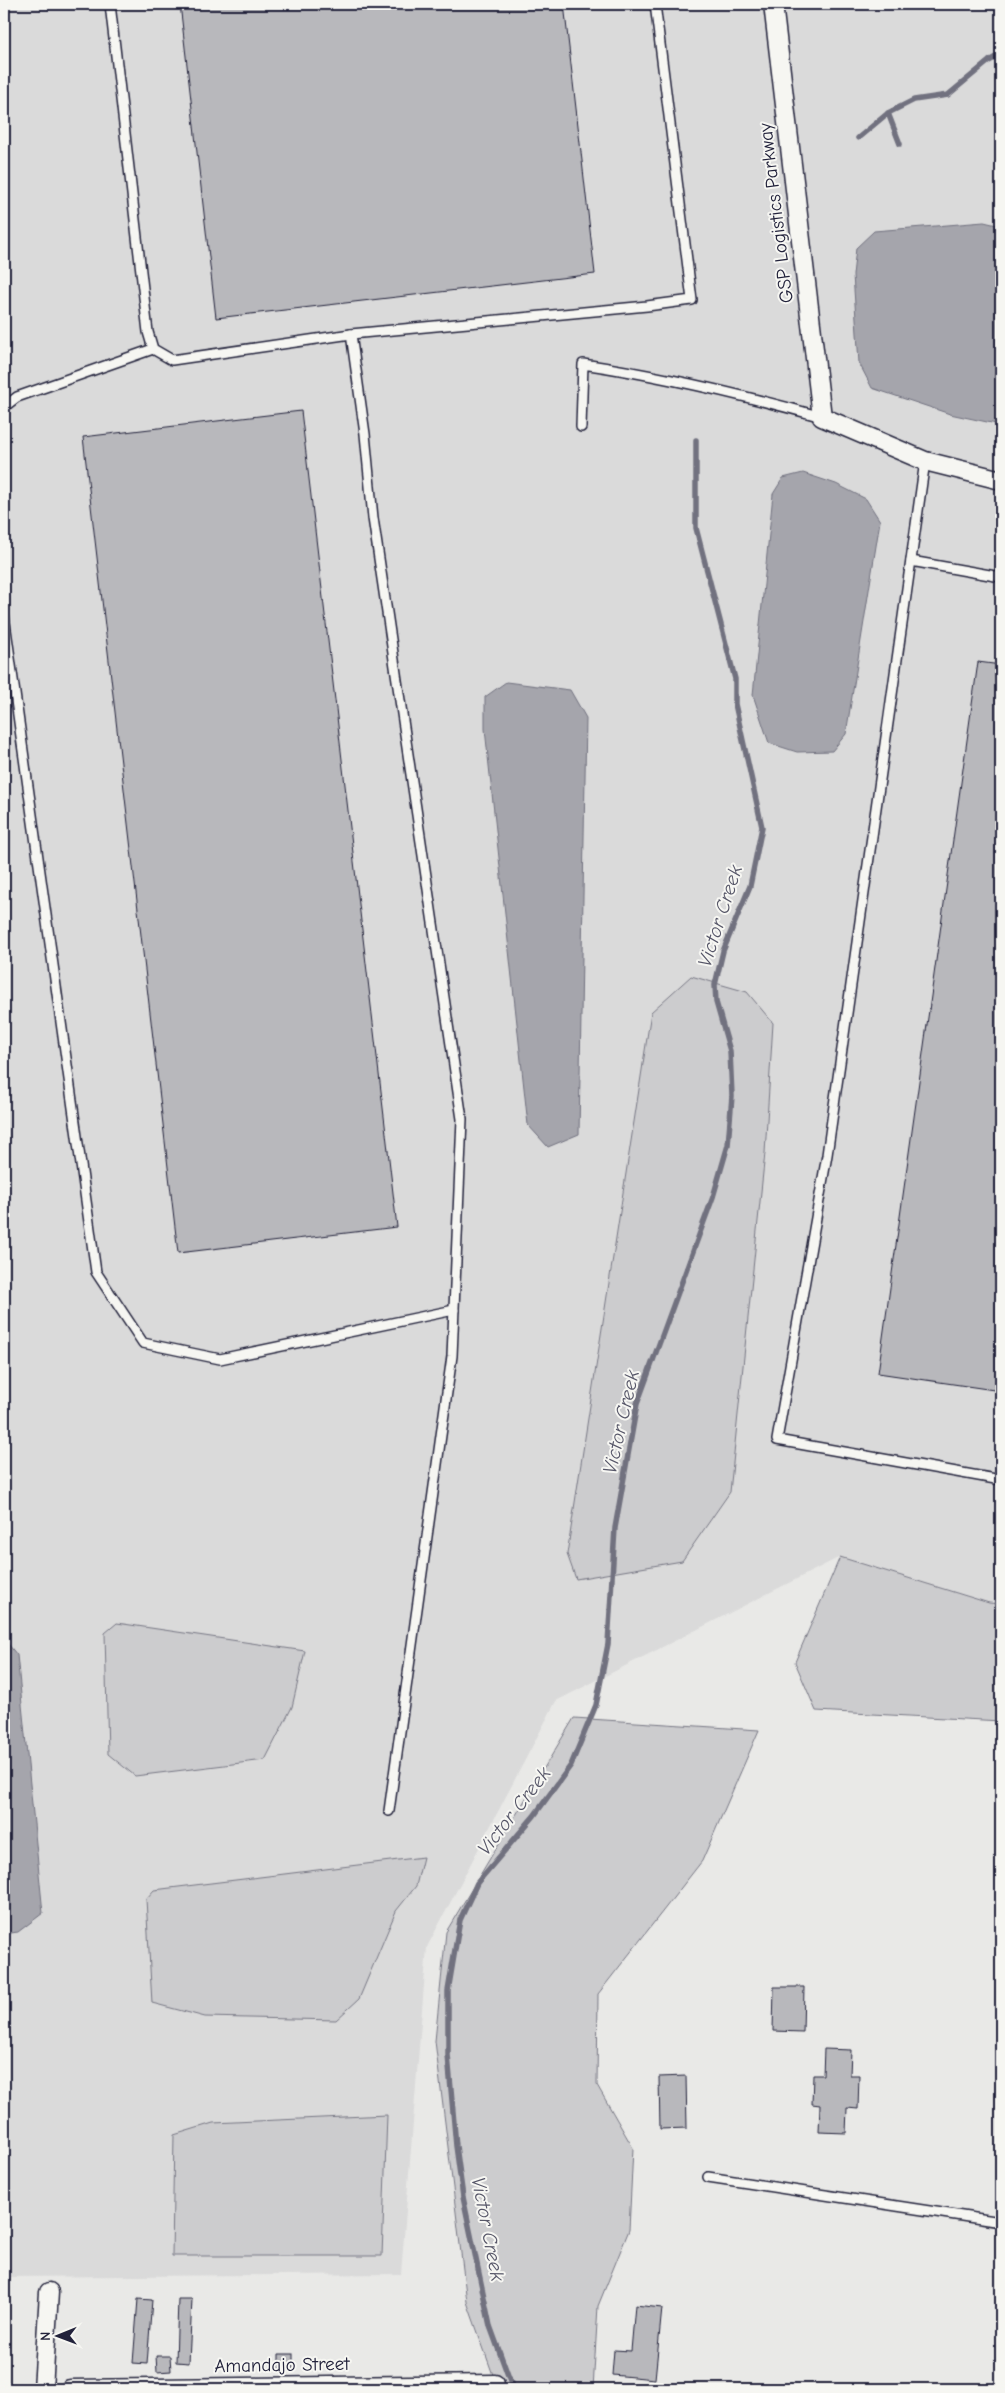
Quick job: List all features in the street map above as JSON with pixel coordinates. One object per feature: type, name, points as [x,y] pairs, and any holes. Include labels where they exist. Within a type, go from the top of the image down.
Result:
[{"type":"street","name":"GSP Logistics Parkway","points":[[772,4],[822,417]]},
{"type":"street","points":[[822,417],[925,461],[1001,480]]},
{"type":"street","points":[[43,2389],[49,2292]]},
{"type":"street","name":"Amandajo Street","points":[[70,2389],[495,2384]]},
{"type":"lane","points":[[110,4],[148,332],[153,349],[172,360],[351,334],[647,306],[692,300],[655,4]]},
{"type":"lane","points":[[351,334],[365,434],[375,528],[462,1119],[452,1356],[389,1812]]},
{"type":"lane","points":[[4,406],[18,398],[153,349]]},
{"type":"lane","points":[[581,427],[584,364],[645,374],[754,398],[822,417]]},
{"type":"lane","points":[[925,461],[827,1155],[777,1440],[1001,1480]]},
{"type":"lane","points":[[911,561],[1001,577]]},
{"type":"lane","points":[[4,615],[96,1272],[143,1343],[220,1359],[454,1310]]},
{"type":"lane","points":[[708,2177],[1001,2222]]},
{"type":"shaded area","points":[[4,4],[1001,4],[1001,1604],[989,1603],[840,1557],[556,1701],[427,1947],[401,2274],[4,2277]]},
{"type":"shaded area","points":[[984,222],[1001,226],[1001,425],[950,414],[872,388],[859,363],[853,275],[856,248],[874,231]]},
{"type":"shaded area","points":[[803,473],[836,484],[866,499],[880,521],[846,734],[832,751],[797,752],[769,743],[753,695],[773,494],[783,478]]},
{"type":"shaded area","points":[[506,682],[570,690],[586,718],[579,1134],[548,1147],[528,1125],[485,729],[485,697]]},
{"type":"shaded area","points":[[691,976],[747,992],[773,1023],[765,1153],[730,1492],[682,1561],[576,1579],[567,1554],[651,1012]]},
{"type":"shaded area","points":[[840,1557],[989,1603],[1001,1604],[1001,1721],[816,1711],[795,1662]]},
{"type":"shaded area","points":[[117,1623],[305,1651],[292,1707],[265,1760],[135,1776],[108,1754],[105,1633]]},
{"type":"shaded area","points":[[4,1639],[17,1655],[43,1913],[18,1932],[4,1934]]},
{"type":"shaded area","points":[[574,1718],[759,1730],[702,1861],[598,1994],[597,2085],[633,2148],[629,2230],[598,2306],[593,2389],[498,2389],[467,2302],[435,2041],[446,1932]]},
{"type":"shaded area","points":[[423,1857],[416,1886],[396,1911],[359,1999],[336,2020],[205,2017],[152,2003],[146,1899],[154,1890]]},
{"type":"shaded area","points":[[387,2115],[382,2256],[172,2256],[174,2135],[213,2123]]},
{"type":"building","points":[[180,4],[564,4],[595,274],[216,318]]},
{"type":"building","points":[[301,411],[397,1227],[178,1253],[83,437]]},
{"type":"building","points":[[978,662],[1001,665],[1001,1391],[878,1373]]},
{"type":"building","points":[[774,1987],[804,1987],[803,2032],[773,2031]]},
{"type":"building","points":[[824,2049],[851,2050],[850,2075],[859,2075],[858,2109],[847,2108],[846,2133],[819,2132],[820,2105],[812,2104],[813,2075],[823,2075]]},
{"type":"building","points":[[686,2076],[687,2128],[660,2129],[659,2077]]},
{"type":"building","points":[[138,2299],[152,2300],[147,2364],[133,2363]]},
{"type":"building","points":[[178,2299],[192,2299],[189,2363],[176,2362]]},
{"type":"building","points":[[635,2305],[662,2308],[655,2379],[612,2375],[614,2350],[631,2351]]},
{"type":"building","points":[[279,2354],[293,2354],[293,2370],[279,2370]]},
{"type":"building","points":[[156,2356],[170,2356],[171,2371],[157,2372]]},
{"type":"waterway","name":"Victor Creek","points":[[858,138],[888,113],[914,100],[948,95],[989,61],[1001,54]]},
{"type":"waterway","points":[[888,113],[900,144]]},
{"type":"waterway","name":"Victor Creek","points":[[513,2389],[490,2326],[463,2197],[456,2146],[448,2055],[448,1991],[460,1920],[477,1883],[534,1816],[571,1765],[596,1705],[608,1644],[615,1528],[637,1404],[713,1197],[728,1145],[732,1096],[730,1051],[716,1002],[715,985],[723,951],[750,886],[762,827],[735,704],[735,679],[696,528],[696,440]]}]
